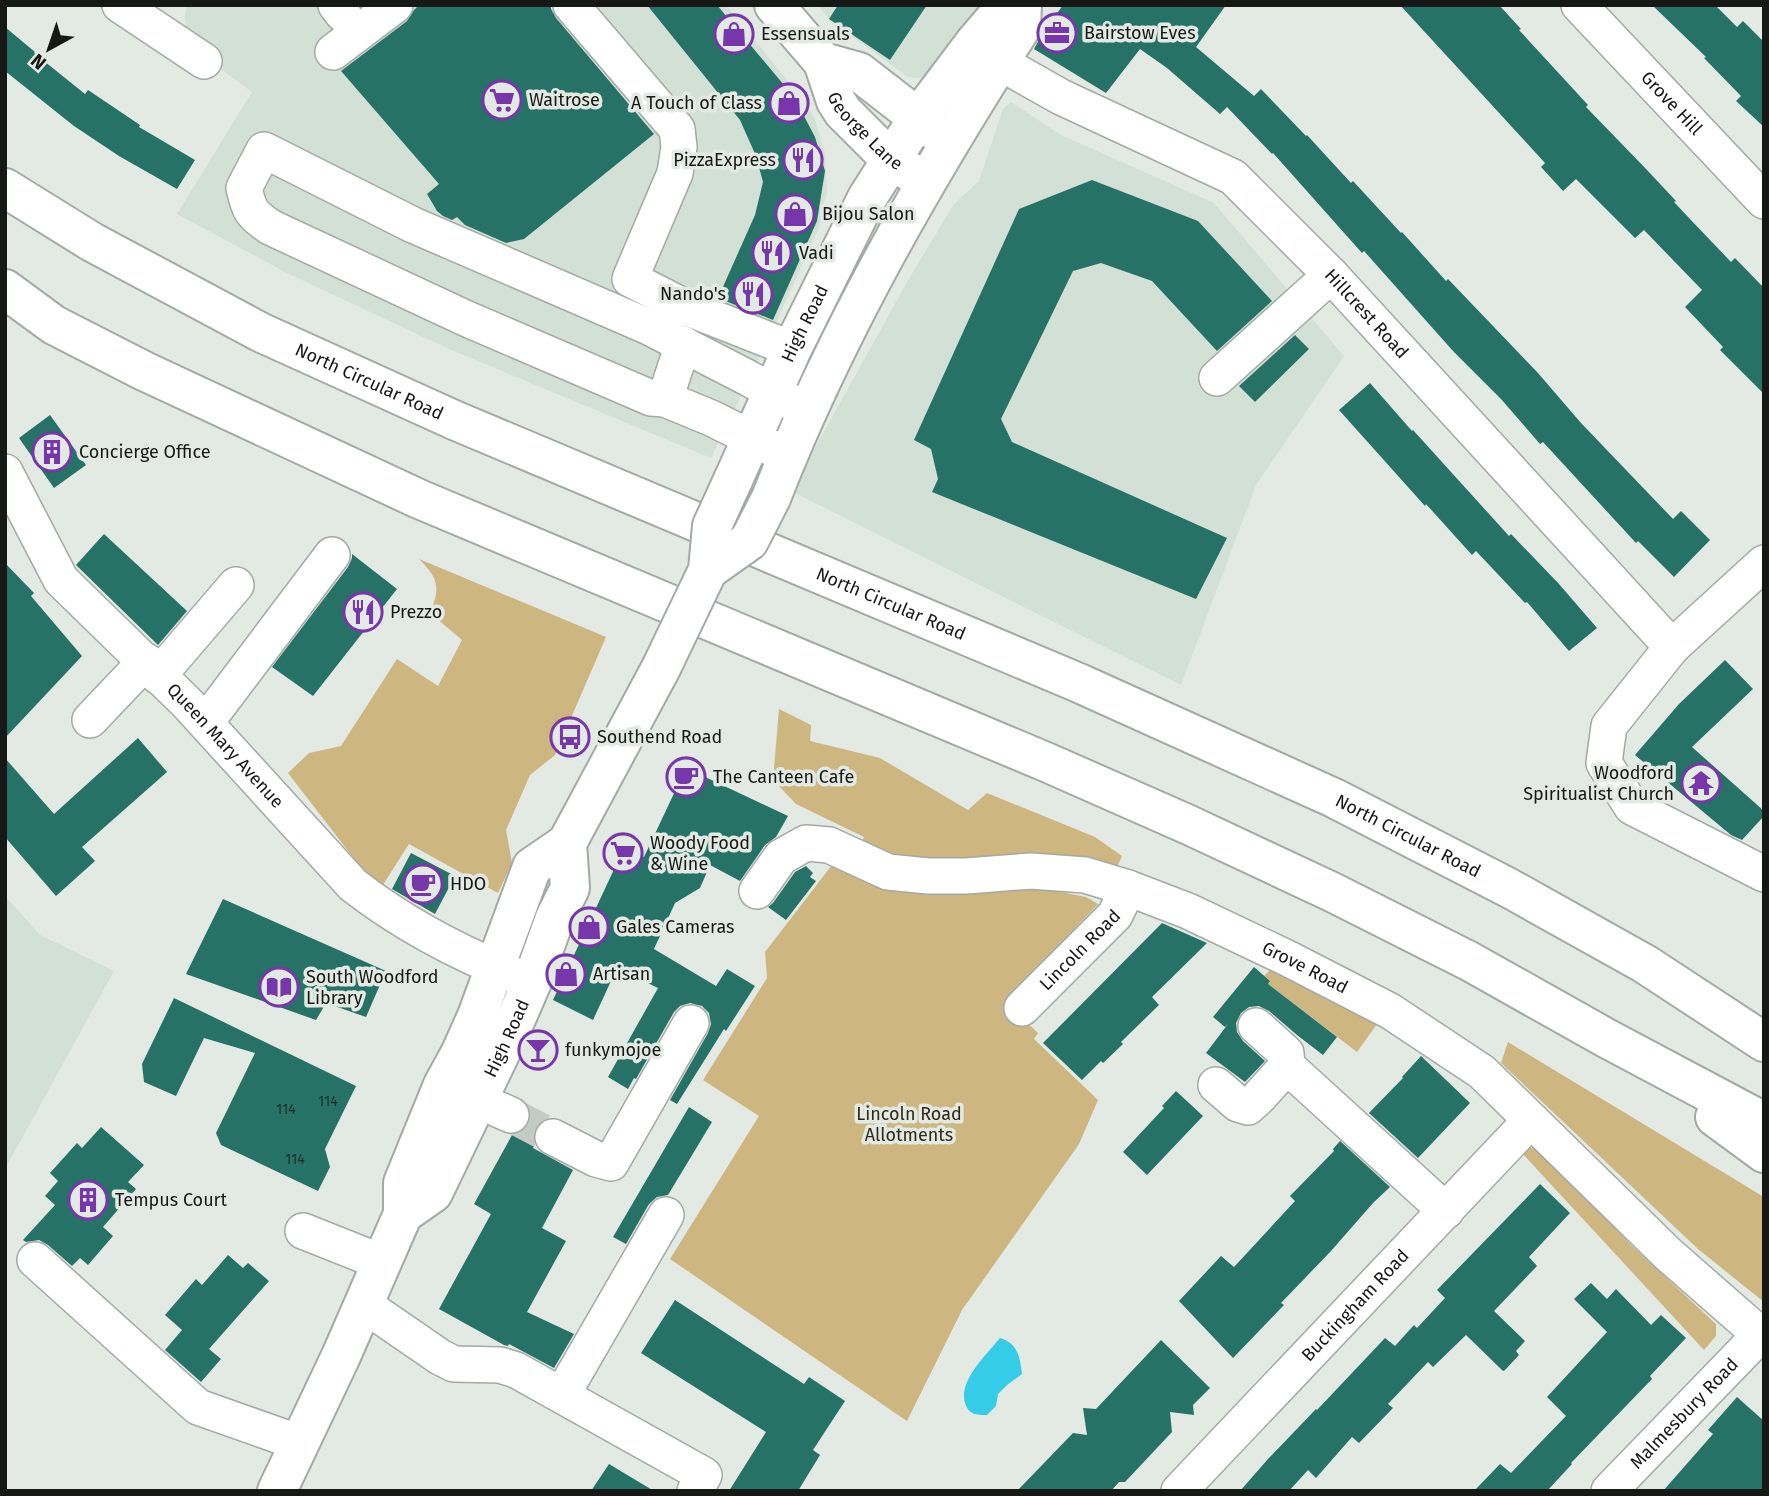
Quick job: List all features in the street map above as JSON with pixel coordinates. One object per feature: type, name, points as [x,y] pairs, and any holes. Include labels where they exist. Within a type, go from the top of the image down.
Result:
[{"type":"main road","name":"George Lane","points":[[774,5],[823,62],[836,101],[843,112],[890,159],[926,182]]},
{"type":"main road","name":"High Road","points":[[277,1491],[403,1213],[404,1183],[443,1085],[473,1025],[532,867],[567,843],[661,668],[708,570],[712,526],[792,349],[862,207],[918,118],[976,41],[1000,13],[1021,5],[1021,28],[949,142],[879,266],[821,379],[771,498],[749,541],[708,570]]},
{"type":"main road","name":"George Lane","points":[[823,62],[859,72],[949,142]]},
{"type":"main road","name":"North Circular Road","points":[[5,188],[92,242],[260,332],[454,419],[1079,683],[1334,798],[1509,888],[1645,964],[1764,1042]]},
{"type":"main road","points":[[5,289],[54,325],[144,371],[419,499],[1046,762],[1201,830],[1332,892],[1469,961],[1764,1122]]},
{"type":"main road","name":"High Road","points":[[403,1213],[433,1193],[494,1107],[532,982],[555,918],[570,888],[567,843]]},
{"type":"main road","points":[[1645,964],[1764,1026]]},
{"type":"main road","points":[[1606,1038],[1764,1153]]},
{"type":"street","points":[[120,5],[204,61]]},
{"type":"street","points":[[333,52],[395,5]]},
{"type":"street","points":[[572,5],[677,129],[679,148],[675,173],[630,279],[685,307],[792,349]]},
{"type":"street","name":"Grove Hill","points":[[1578,5],[1764,201]]},
{"type":"street","name":"Hillcrest Road","points":[[999,62],[1061,97],[1233,177],[1331,275],[1672,647]]},
{"type":"street","points":[[788,456],[711,418],[665,399],[651,398],[465,318],[270,227],[248,207],[244,188],[264,150],[414,225],[637,321],[808,411]]},
{"type":"street","points":[[1217,378],[1331,275]]},
{"type":"street","points":[[665,399],[683,344]]},
{"type":"street","name":"Queen Mary Avenue","points":[[5,472],[61,580],[206,722],[353,885],[374,902],[424,933],[495,968],[532,982]]},
{"type":"street","points":[[206,722],[332,555]]},
{"type":"street","points":[[1764,563],[1672,647],[1609,726],[1604,763],[1632,807],[1764,874]]},
{"type":"street","points":[[90,720],[152,668],[236,585]]},
{"type":"street","name":"Grove Road","points":[[757,891],[780,857],[806,843],[829,845],[888,872],[928,876],[1031,871],[1085,875],[1188,911],[1289,958],[1390,1011],[1482,1072],[1668,1254],[1762,1337]]},
{"type":"street","name":"Lincoln Road","points":[[1022,1008],[1115,915],[1128,888]]},
{"type":"street","points":[[553,1137],[596,1159],[611,1163],[691,1023]]},
{"type":"street","points":[[1256,1026],[1286,1053],[1287,1066],[1446,1211]]},
{"type":"street","points":[[1216,1085],[1238,1104],[1248,1107],[1287,1066]]},
{"type":"street","points":[[443,1085],[494,1107]]},
{"type":"street","name":"Buckingham Road","points":[[1179,1491],[1531,1120]]},
{"type":"street","points":[[562,1395],[666,1215]]},
{"type":"street","points":[[303,1231],[381,1262]]},
{"type":"street","points":[[35,1260],[198,1407],[300,1443]]},
{"type":"street","points":[[363,1304],[454,1364],[500,1365],[516,1370],[562,1395],[704,1475],[695,1491]]},
{"type":"street","name":"Malmesbury Road","points":[[1609,1491],[1762,1337]]},
{"type":"shaded area","points":[[187,5],[726,5],[814,117],[825,153],[827,191],[819,227],[711,458],[447,348],[285,272],[177,214],[252,92],[187,44]]},
{"type":"shaded area","points":[[818,5],[981,5],[934,73],[920,78],[908,77],[829,19]]},
{"type":"shaded area","points":[[1011,102],[1061,135],[1214,203],[1344,356],[1256,485],[1181,685],[791,491],[910,277],[954,204],[979,181],[1003,109]]},
{"type":"shaded area","points":[[5,896],[40,935],[114,971],[5,1169]]},
{"type":"green space","points":[[419,559],[606,637],[555,755],[530,775],[506,830],[512,863],[498,893],[409,844],[379,891],[288,773],[309,753],[341,746],[397,659],[438,686],[462,640],[430,613],[436,596],[436,583]]},
{"type":"green space","points":[[779,709],[811,725],[810,741],[880,758],[968,810],[987,793],[1095,837],[1122,856],[1117,867],[1031,853],[939,863],[887,857],[860,847],[864,837],[796,804],[773,780]]},
{"type":"green space","name":"Lincoln Road Allotments","points":[[832,865],[867,883],[959,893],[1047,889],[1086,897],[1098,904],[1005,1002],[1038,1033],[1034,1039],[1098,1100],[1079,1144],[962,1310],[907,1421],[670,1259],[759,1116],[703,1080],[767,978],[765,952]]},
{"type":"green space","points":[[1270,970],[1377,1024],[1357,1052],[1268,984],[1270,981],[1264,976]]},
{"type":"green space","points":[[1508,1042],[1764,1197],[1764,1302],[1698,1249],[1501,1063]]},
{"type":"green space","points":[[1531,1148],[1540,1150],[1631,1245],[1716,1324],[1716,1336],[1704,1350],[1522,1153]]},
{"type":"water","points":[[1000,1338],[1014,1347],[1022,1374],[998,1394],[996,1406],[987,1415],[973,1414],[965,1403],[966,1386],[975,1368]]},
{"type":"building","name":"Waitrose","points":[[419,5],[551,5],[556,18],[654,134],[524,239],[506,243],[465,225],[457,217],[452,220],[443,216],[427,194],[439,184],[341,71],[407,21]]},
{"type":"building","points":[[647,5],[717,5],[794,97],[815,137],[825,171],[817,221],[773,320],[718,298],[755,215],[763,182],[756,156],[740,120]]},
{"type":"building","points":[[838,5],[927,5],[890,60],[829,19]]},
{"type":"building","points":[[1063,5],[1226,5],[1196,47],[1254,96],[1261,89],[1351,183],[1353,181],[1446,281],[1448,279],[1673,519],[1681,511],[1710,540],[1674,577],[1638,541],[1636,543],[1543,442],[1540,444],[1273,153],[1227,107],[1220,114],[1167,68],[1140,49],[1106,93],[1034,49]]},
{"type":"building","points":[[1400,5],[1499,5],[1588,105],[1586,107],[1676,201],[1674,202],[1731,262],[1735,258],[1764,288],[1764,394],[1720,350],[1723,347],[1685,307],[1702,290],[1644,230],[1635,238],[1576,179],[1563,191],[1541,167],[1545,163]]},
{"type":"building","points":[[1652,5],[1715,5],[1737,27],[1743,21],[1764,42],[1764,127],[1736,101],[1741,96],[1704,58],[1706,57]]},
{"type":"building","points":[[5,27],[85,94],[88,90],[140,125],[139,127],[195,160],[177,189],[119,156],[74,126],[5,71]]},
{"type":"building","points":[[1092,180],[1198,221],[1272,301],[1217,351],[1152,281],[1101,263],[1073,271],[1001,419],[1012,442],[1227,538],[1196,599],[932,492],[938,479],[931,449],[914,440],[1019,209]]},
{"type":"building","points":[[1295,335],[1309,349],[1255,402],[1239,386]]},
{"type":"building","points":[[1370,383],[1597,628],[1569,651],[1527,602],[1525,603],[1476,551],[1472,555],[1426,504],[1425,506],[1339,410]]},
{"type":"building","name":"Concierge Office","points":[[50,415],[86,465],[54,488],[19,438]]},
{"type":"building","points":[[104,534],[187,611],[158,645],[76,565]]},
{"type":"building","points":[[352,554],[397,589],[313,696],[272,667],[348,567]]},
{"type":"building","points":[[5,563],[34,593],[31,596],[82,656],[5,738]]},
{"type":"building","name":"Woodford Spiritualist Church","points":[[1725,660],[1753,689],[1692,747],[1764,811],[1764,816],[1742,840],[1731,835],[1635,755],[1679,704]]},
{"type":"building","points":[[138,738],[167,772],[82,847],[95,861],[56,896],[5,837],[5,758],[54,814]]},
{"type":"building","points":[[686,768],[788,816],[776,837],[765,845],[740,881],[710,865],[700,888],[675,903],[654,949],[716,986],[727,969],[755,986],[726,1031],[724,1029],[677,1104],[670,1100],[711,1024],[709,1013],[702,1006],[690,1003],[680,1006],[674,1012],[628,1089],[608,1077],[658,988],[617,968],[593,1020],[553,1000],[624,848],[644,857]]},
{"type":"building","name":"HDO","points":[[411,853],[455,876],[435,914],[392,889]]},
{"type":"building","points":[[806,866],[813,873],[810,877],[816,881],[786,920],[768,907],[795,872]]},
{"type":"building","name":"South Woodford Library","points":[[223,899],[386,971],[366,1017],[326,1003],[316,1020],[186,974]]},
{"type":"building","points":[[1162,923],[1207,943],[1152,997],[1159,1005],[1121,1042],[1123,1044],[1082,1080],[1043,1043]]},
{"type":"building","points":[[1254,967],[1270,981],[1268,984],[1337,1037],[1323,1055],[1269,1011],[1259,1006],[1249,1007],[1241,1013],[1236,1023],[1237,1032],[1265,1061],[1245,1082],[1206,1053],[1228,1024],[1225,1027],[1213,1017]]},
{"type":"building","points":[[174,998],[356,1086],[325,1149],[330,1167],[318,1191],[221,1145],[216,1133],[255,1053],[204,1038],[176,1096],[144,1082],[142,1064]]},
{"type":"building","points":[[1421,1056],[1470,1103],[1418,1158],[1369,1113]]},
{"type":"building","points":[[1176,1091],[1203,1116],[1147,1175],[1123,1152]]},
{"type":"building","points":[[689,1107],[712,1122],[668,1195],[657,1197],[649,1204],[626,1244],[613,1237]]},
{"type":"building","name":"Tempus Court","points":[[101,1127],[144,1165],[128,1182],[136,1189],[103,1227],[113,1236],[88,1265],[80,1258],[72,1266],[39,1240],[23,1240],[55,1205],[45,1196],[58,1181],[50,1173],[77,1143],[82,1148]]},
{"type":"building","points":[[517,1134],[535,1144],[533,1148],[573,1170],[542,1228],[566,1241],[527,1312],[574,1334],[554,1368],[509,1344],[504,1345],[439,1309],[491,1214],[474,1204],[512,1135]]},
{"type":"building","points":[[1340,1141],[1390,1187],[1233,1358],[1179,1301],[1221,1256],[1234,1267],[1295,1201],[1290,1196],[1334,1151]]},
{"type":"building","points":[[1540,1184],[1570,1213],[1529,1257],[1537,1266],[1494,1311],[1525,1341],[1516,1351],[1519,1355],[1505,1370],[1466,1335],[1433,1367],[1428,1362],[1388,1404],[1393,1408],[1359,1443],[1352,1437],[1316,1478],[1308,1470],[1289,1491],[1240,1491],[1385,1338],[1395,1346],[1414,1325],[1417,1328],[1445,1298],[1437,1290]]},
{"type":"building","name":"Tempus Court","points":[[228,1255],[243,1268],[248,1263],[269,1281],[209,1349],[221,1359],[201,1382],[165,1350],[182,1330],[165,1315],[196,1279],[202,1285]]},
{"type":"building","points":[[1591,1283],[1607,1299],[1616,1289],[1651,1325],[1661,1315],[1686,1338],[1650,1376],[1652,1379],[1547,1491],[1474,1491],[1500,1464],[1511,1473],[1566,1416],[1547,1397],[1607,1332],[1574,1299]]},
{"type":"building","points":[[675,1300],[804,1384],[809,1377],[845,1401],[813,1450],[820,1455],[798,1491],[729,1491],[766,1432],[641,1353]]},
{"type":"building","points":[[1161,1340],[1210,1388],[1193,1405],[1194,1415],[1170,1412],[1172,1432],[1125,1482],[1119,1482],[1111,1491],[1017,1491],[1073,1433],[1087,1435],[1083,1408],[1096,1409]]},
{"type":"building","points":[[1737,1397],[1764,1421],[1764,1491],[1663,1491],[1713,1434],[1708,1430]]},
{"type":"building","points":[[609,1464],[654,1491],[591,1491]]},
{"type":"tunnel","points":[[511,1115],[553,1137]]},
{"type":"place","name":"Bairstow Eves","points":[[1057,33]]},
{"type":"place","name":"Essensuals","points":[[734,34]]},
{"type":"place","name":"Waitrose","points":[[502,100]]},
{"type":"place","name":"A Touch of Class","points":[[789,103]]},
{"type":"place","name":"PizzaExpress","points":[[803,160]]},
{"type":"place","name":"Bijou Salon","points":[[795,214]]},
{"type":"place","name":"Vadi","points":[[772,253]]},
{"type":"place","name":"Nando's","points":[[753,294]]},
{"type":"place","name":"Concierge Office","points":[[52,452]]},
{"type":"place","name":"Prezzo","points":[[363,612]]},
{"type":"place","name":"Southend Road","points":[[570,737]]},
{"type":"place","name":"The Canteen Cafe","points":[[686,777]]},
{"type":"place","name":"Woodford Spiritualist Church","points":[[1701,783]]},
{"type":"place","name":"Woody Food & Wine","points":[[623,853]]},
{"type":"place","name":"HDO","points":[[423,884]]},
{"type":"place","name":"Gales Cameras","points":[[589,927]]},
{"type":"place","name":"Artisan","points":[[566,974]]},
{"type":"place","name":"South Woodford Library","points":[[279,987]]},
{"type":"place","name":"funkymojoe","points":[[538,1050]]},
{"type":"place","name":"Tempus Court","points":[[88,1200]]}]
